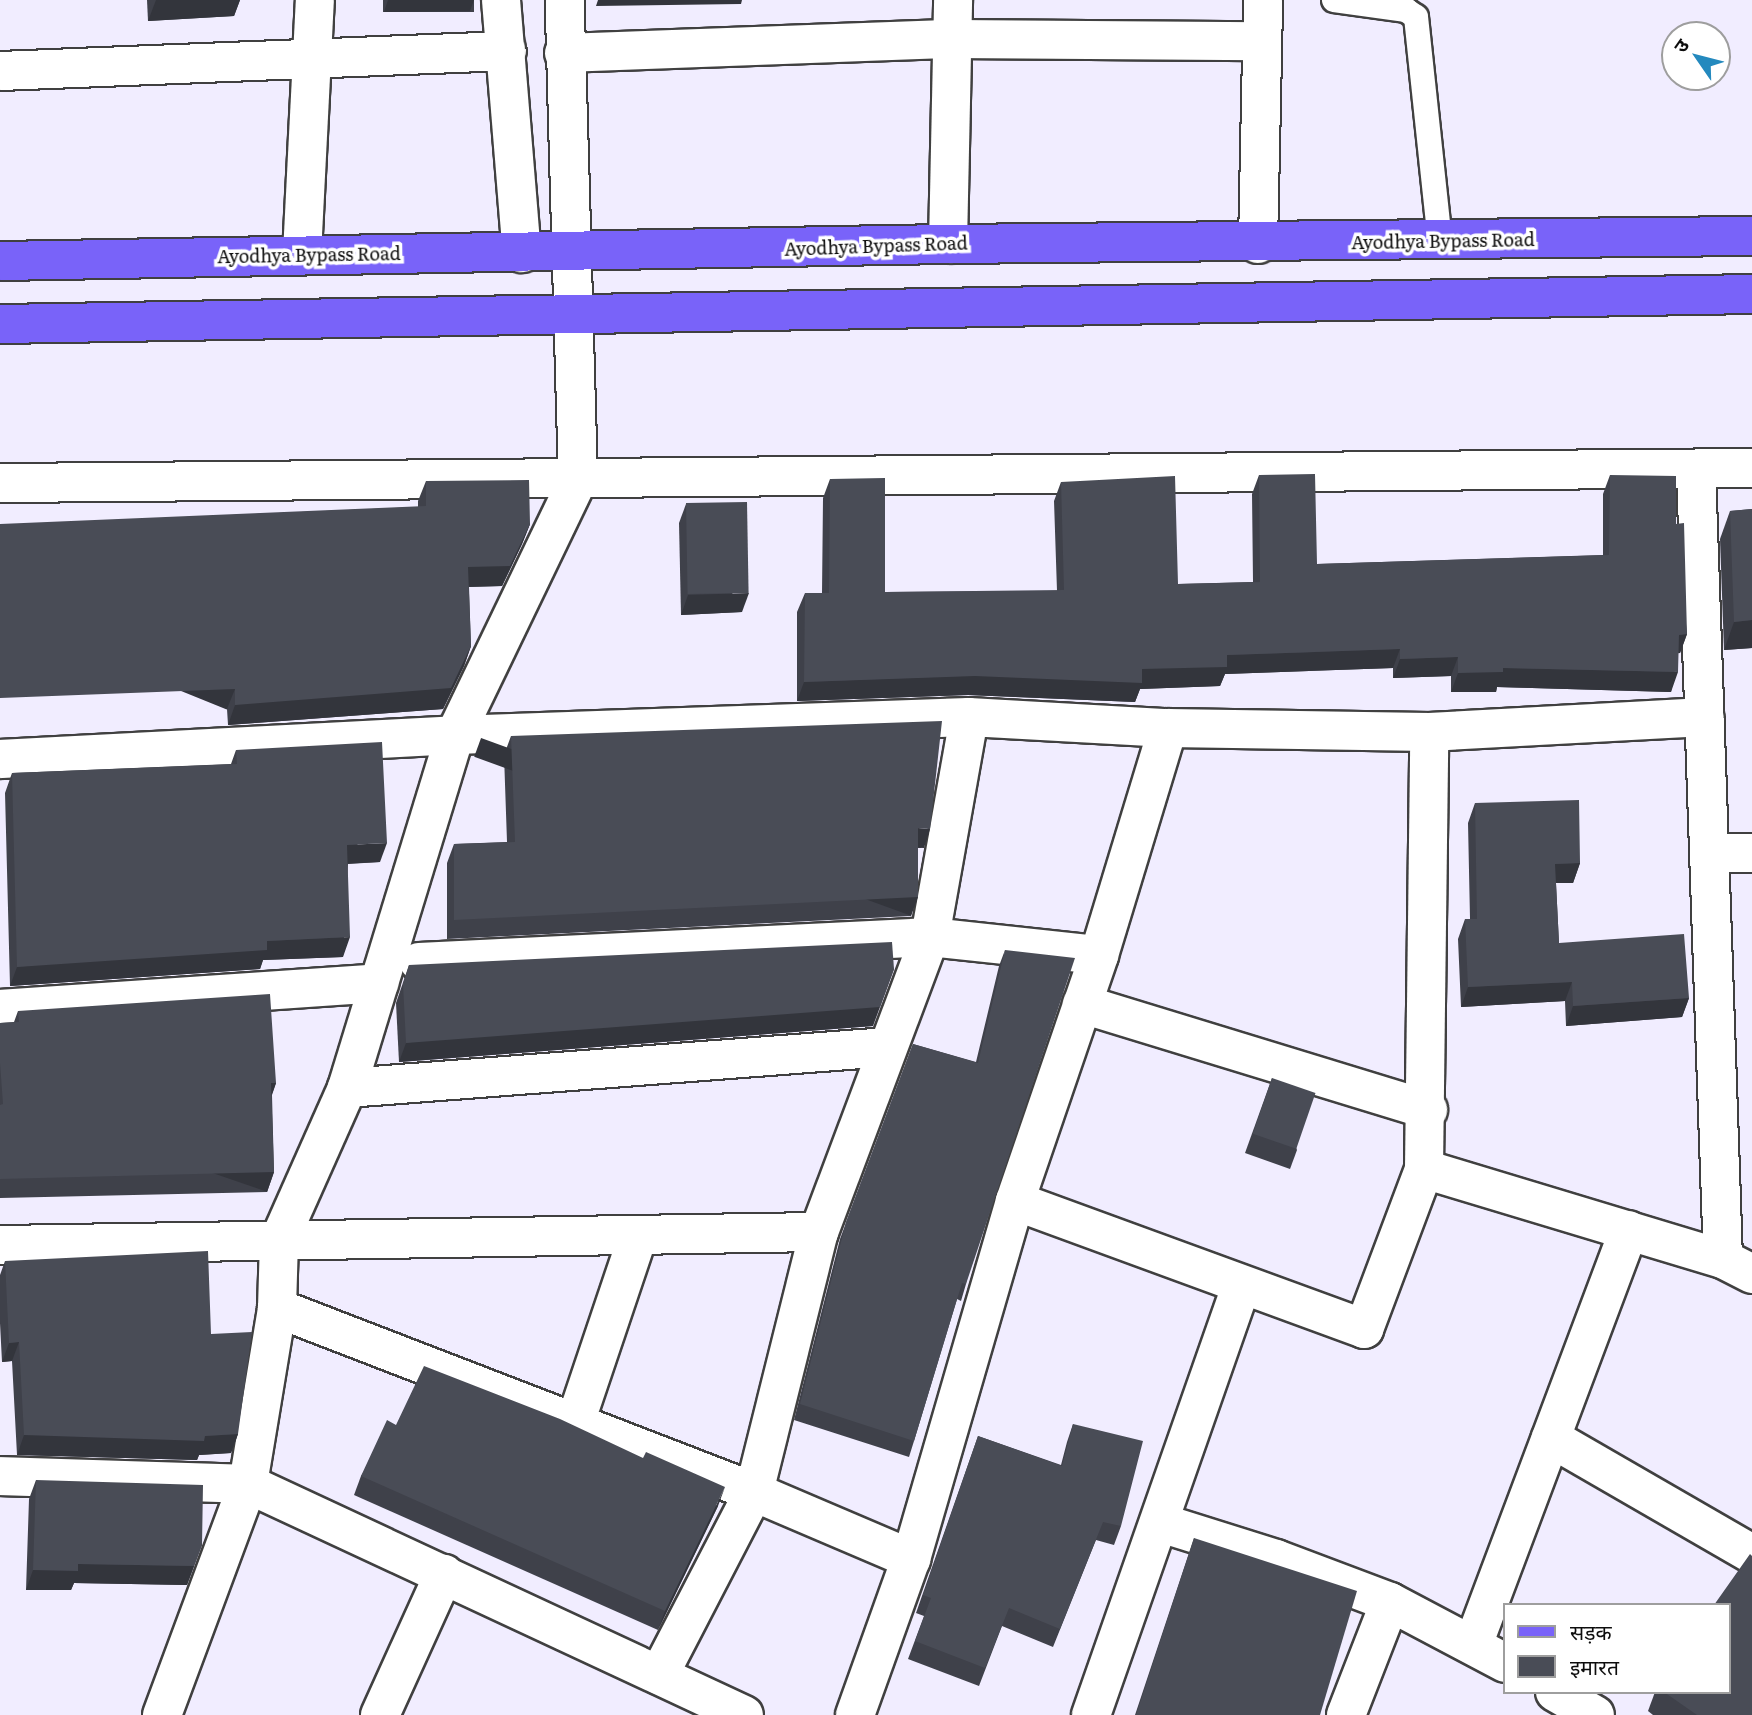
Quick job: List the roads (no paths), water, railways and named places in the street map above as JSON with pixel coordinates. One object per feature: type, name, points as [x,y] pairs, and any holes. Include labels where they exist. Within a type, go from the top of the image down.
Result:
[{"type":"main road","name":"Ayodhya Bypass Road","points":[[0,261],[302,254],[568,253],[948,244],[1258,244],[1752,236]]},
{"type":"main road","points":[[0,324],[1752,294]]},
{"type":"street","points":[[302,254],[314,0]]},
{"type":"street","points":[[501,0],[522,253]]},
{"type":"street","points":[[162,1715],[248,1484],[276,1308],[279,1241],[346,1088],[455,735],[578,479],[568,253],[565,0]]},
{"type":"street","points":[[948,244],[953,0]]},
{"type":"street","points":[[1258,244],[1263,0]]},
{"type":"street","points":[[564,53],[953,39],[1261,41]]},
{"type":"street","points":[[0,71],[312,61],[507,51]]},
{"type":"street","points":[[0,483],[1752,468]]},
{"type":"street","points":[[1424,1169],[1629,1230],[1737,1267],[1709,853],[1696,470]]},
{"type":"street","points":[[0,760],[455,735],[969,717],[1168,728],[1429,732],[1705,717]]},
{"type":"street","points":[[659,1675],[754,1492],[819,1232],[930,937],[969,717]]},
{"type":"street","points":[[855,1715],[911,1559],[1015,1201],[1099,955],[1168,728]]},
{"type":"street","points":[[1015,1201],[1241,1287],[1364,1329],[1424,1169],[1428,1110],[1429,732]]},
{"type":"street","points":[[1709,853],[1752,853]]},
{"type":"street","points":[[419,962],[930,937],[1099,955]]},
{"type":"street","points":[[0,1009],[379,983]]},
{"type":"street","points":[[1083,1004],[1428,1110]]},
{"type":"street","points":[[346,1088],[887,1046]]},
{"type":"street","points":[[1161,1523],[1276,1559],[1391,1602],[1489,1654],[1551,1438],[1629,1230]]},
{"type":"street","points":[[0,1245],[819,1232]]},
{"type":"street","points":[[575,1423],[638,1236]]},
{"type":"street","points":[[1091,1715],[1161,1523],[1241,1287]]},
{"type":"street","points":[[276,1308],[754,1492],[911,1559]]},
{"type":"street","points":[[1551,1438],[1752,1554]]},
{"type":"street","points":[[0,1476],[248,1484],[744,1715]]},
{"type":"street","points":[[380,1715],[444,1574]]},
{"type":"street","points":[[1346,1715],[1391,1602]]},
{"type":"street","points":[[1558,1694],[1595,1715]]},
{"type":"lane","points":[[1334,0],[1406,10],[1416,17],[1440,240]]}]
